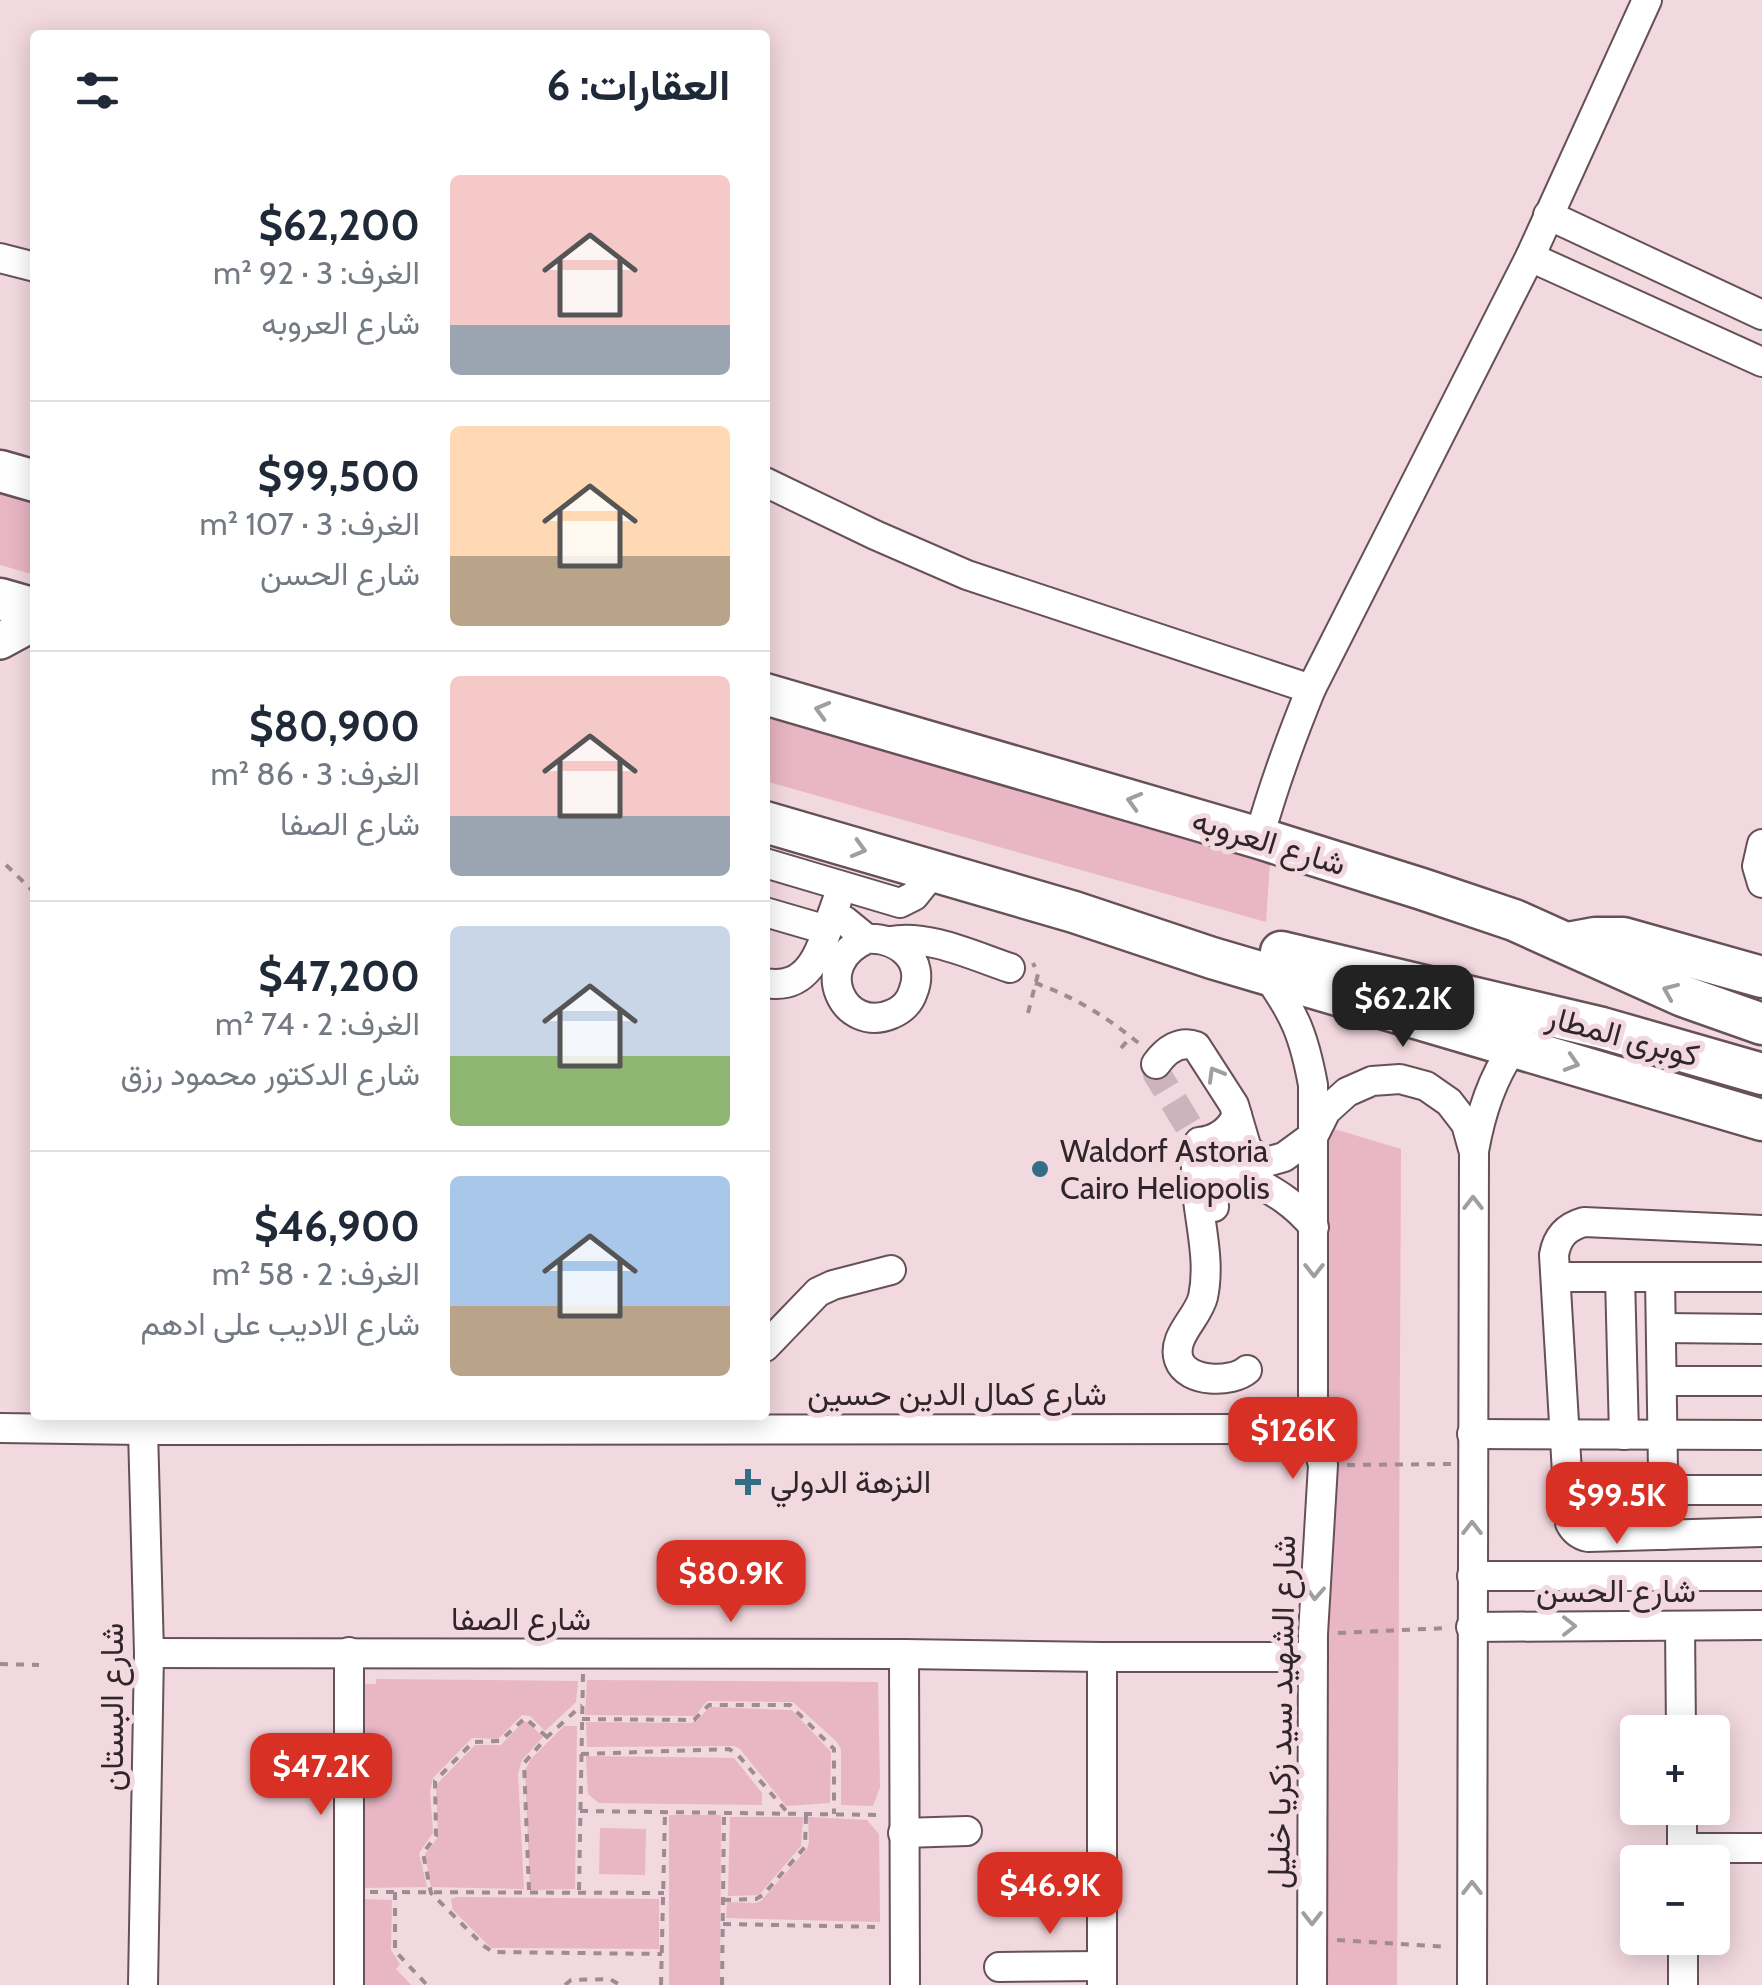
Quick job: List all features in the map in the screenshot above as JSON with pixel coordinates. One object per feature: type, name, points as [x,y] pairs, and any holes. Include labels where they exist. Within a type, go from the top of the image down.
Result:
[{"type":"highway","points":[[0,470],[30,479]]},
{"type":"highway","points":[[0,599],[30,608]]},
{"type":"highway","name":"شارع العروبه","points":[[770,695],[1259,838],[1514,920],[1683,996],[1762,1024]]},
{"type":"highway","points":[[770,823],[1762,1120]]},
{"type":"highway","name":"كوبرى المطار","points":[[1074,912],[1181,927],[1602,1028],[1762,1074]]},
{"type":"highway","points":[[1568,943],[1623,938],[1762,977]]},
{"type":"main road","points":[[0,641],[30,625]]},
{"type":"street","points":[[1259,838],[1290,742],[1312,690],[1530,256],[1648,0]]},
{"type":"street","points":[[1548,215],[1762,315]]},
{"type":"street","points":[[1530,256],[1762,362]]},
{"type":"street","points":[[0,258],[30,262]]},
{"type":"street","points":[[770,484],[968,575],[1312,690]]},
{"type":"street","points":[[1762,844],[1757,866],[1762,883]]},
{"type":"street","points":[[770,864],[895,902],[906,902],[914,896],[934,871]]},
{"type":"street","points":[[778,983],[804,975],[814,963],[843,886]]},
{"type":"street","points":[[770,913],[829,922],[904,949],[916,974],[910,1000],[900,1010],[874,1018],[778,983]]},
{"type":"street","points":[[849,1008],[836,982],[844,955],[854,945],[906,938],[1010,968]]},
{"type":"street","points":[[912,961],[954,967]]},
{"type":"street","name":"شارع الشهيد سيد زكريا خليل","points":[[1266,974],[1300,1027],[1313,1084],[1313,1429],[1323,1465],[1313,1645],[1312,1985]]},
{"type":"street","points":[[1157,1062],[1179,1044],[1188,1042],[1196,1046],[1238,1115],[1247,1149],[1263,1161],[1284,1157],[1314,1136],[1326,1111],[1347,1092],[1372,1081],[1400,1079],[1426,1086],[1449,1102],[1466,1124],[1474,1151]]},
{"type":"street","points":[[1472,1985],[1474,1151],[1486,1098],[1514,1046]]},
{"type":"street","points":[[1196,1138],[1208,1141],[1222,1134],[1238,1115]]},
{"type":"street","points":[[1196,1138],[1220,1161],[1282,1195],[1314,1227]]},
{"type":"street","points":[[1196,1138],[1195,1162],[1221,1288],[1210,1302],[1208,1322],[1192,1340],[1190,1352],[1204,1364],[1245,1364]]},
{"type":"street","points":[[1210,1238],[1212,1186],[1220,1161]]},
{"type":"street","points":[[1762,1230],[1584,1222],[1566,1230],[1554,1255],[1573,1528],[1582,1536],[1762,1532]]},
{"type":"street","points":[[770,1343],[818,1292],[891,1270]]},
{"type":"street","points":[[1556,1277],[1762,1278]]},
{"type":"street","points":[[1620,1277],[1624,1435]]},
{"type":"street","points":[[1660,1277],[1664,1535]]},
{"type":"street","points":[[1661,1328],[1762,1329]]},
{"type":"street","points":[[1662,1382],[1762,1381]]},
{"type":"street","name":"شارع كمال الدين حسين","points":[[0,1428],[73,1421],[144,1430],[397,1422],[1313,1429]]},
{"type":"street","name":"شارع البستان","points":[[143,1985],[149,1653],[144,1430]]},
{"type":"street","points":[[1472,1434],[1762,1435]]},
{"type":"street","points":[[1568,1490],[1762,1490]]},
{"type":"street","name":"شارع الحسن","points":[[1472,1576],[1762,1576]]},
{"type":"street","name":"شارع الحسن","points":[[1471,1627],[1762,1625]]},
{"type":"street","points":[[1680,1626],[1681,1715]]},
{"type":"street","name":"شارع الصفا","points":[[149,1653],[1102,1657],[1313,1645]]},
{"type":"street","points":[[348,1985],[349,1652]]},
{"type":"street","points":[[904,1654],[904,1985]]},
{"type":"street","points":[[999,1967],[1102,1975],[1102,1657]]},
{"type":"street","points":[[903,1824],[967,1831]]},
{"type":"street","points":[[1730,1851],[1762,1848]]},
{"type":"street","points":[[1683,1955],[1683,1985]]},
{"type":"path","points":[[6,865],[30,888]]},
{"type":"path","points":[[1035,982],[1095,1010],[1157,1062]]},
{"type":"path","points":[[1120,1048],[1131,1037]]},
{"type":"path","points":[[1323,1465],[1472,1464]]},
{"type":"path","points":[[1313,1645],[1471,1627]]},
{"type":"path","points":[[579,1892],[583,1655]]},
{"type":"path","points":[[0,1664],[39,1665]]},
{"type":"path","points":[[582,1720],[690,1720],[709,1704],[792,1705],[835,1751],[834,1814]]},
{"type":"path","points":[[529,1892],[523,1767],[547,1737],[582,1705]]},
{"type":"path","points":[[547,1737],[524,1718],[500,1741],[473,1742],[435,1781],[436,1836],[423,1853],[431,1893],[494,1952],[662,1954]]},
{"type":"path","points":[[581,1754],[729,1749],[738,1754],[788,1814]]},
{"type":"path","points":[[580,1811],[834,1814],[903,1824]]},
{"type":"path","points":[[661,1985],[665,1812]]},
{"type":"path","points":[[722,1985],[724,1813]]},
{"type":"path","points":[[723,1900],[763,1895],[806,1844],[806,1814]]},
{"type":"path","points":[[350,1892],[664,1894]]},
{"type":"path","points":[[396,1892],[396,1951],[427,1985]]},
{"type":"path","points":[[723,1924],[904,1927]]},
{"type":"path","points":[[1312,1938],[1472,1948]]},
{"type":"path","points":[[565,1985],[571,1980],[610,1979],[620,1985]]},
{"type":"shaded area","points":[[0,483],[30,492],[30,574],[0,565]]},
{"type":"shaded area","points":[[770,712],[1270,862],[1266,922],[770,782]]},
{"type":"shaded area","points":[[1321,1125],[1401,1149],[1397,1985],[1326,1985]]},
{"type":"shaded area","points":[[376,1679],[578,1681],[576,1702],[545,1731],[530,1716],[522,1715],[498,1739],[472,1738],[433,1778],[433,1833],[419,1853],[427,1887],[361,1888],[362,1684],[376,1684]]},
{"type":"shaded area","points":[[587,1680],[878,1682],[880,1787],[873,1806],[841,1805],[841,1749],[793,1702],[707,1701],[695,1716],[585,1715]]},
{"type":"shaded area","points":[[712,1707],[792,1710],[831,1752],[830,1803],[786,1806],[734,1746],[587,1747],[586,1722],[691,1723]]},
{"type":"shaded area","points":[[523,1722],[543,1737],[522,1760],[518,1774],[524,1889],[431,1887],[425,1854],[438,1837],[436,1785],[475,1745],[501,1745]]},
{"type":"shaded area","points":[[564,1726],[577,1726],[575,1889],[530,1890],[525,1770]]},
{"type":"shaded area","points":[[586,1756],[734,1758],[762,1793],[762,1805],[599,1803],[588,1794]]},
{"type":"shaded area","points":[[669,1815],[721,1815],[720,1985],[669,1985]]},
{"type":"shaded area","points":[[730,1817],[803,1817],[801,1846],[759,1895],[728,1896]]},
{"type":"shaded area","points":[[808,1817],[867,1820],[879,1834],[880,1922],[726,1918],[727,1902],[761,1901],[807,1849]]},
{"type":"shaded area","points":[[600,1828],[646,1829],[645,1875],[599,1874]]},
{"type":"shaded area","points":[[362,1899],[392,1900],[391,1950],[400,1964],[396,1969],[411,1985],[361,1985]]},
{"type":"shaded area","points":[[451,1899],[659,1899],[659,1949],[491,1948],[453,1910]]},
{"type":"tunnel","points":[[1156,1064],[1157,1074],[1193,1133]]},
{"type":"place","name":"Waldorf Astoria Cairo Heliopolis","points":[[1040,1169]]},
{"type":"place","name":"النزهة الدولي","points":[[748,1482]]}]
